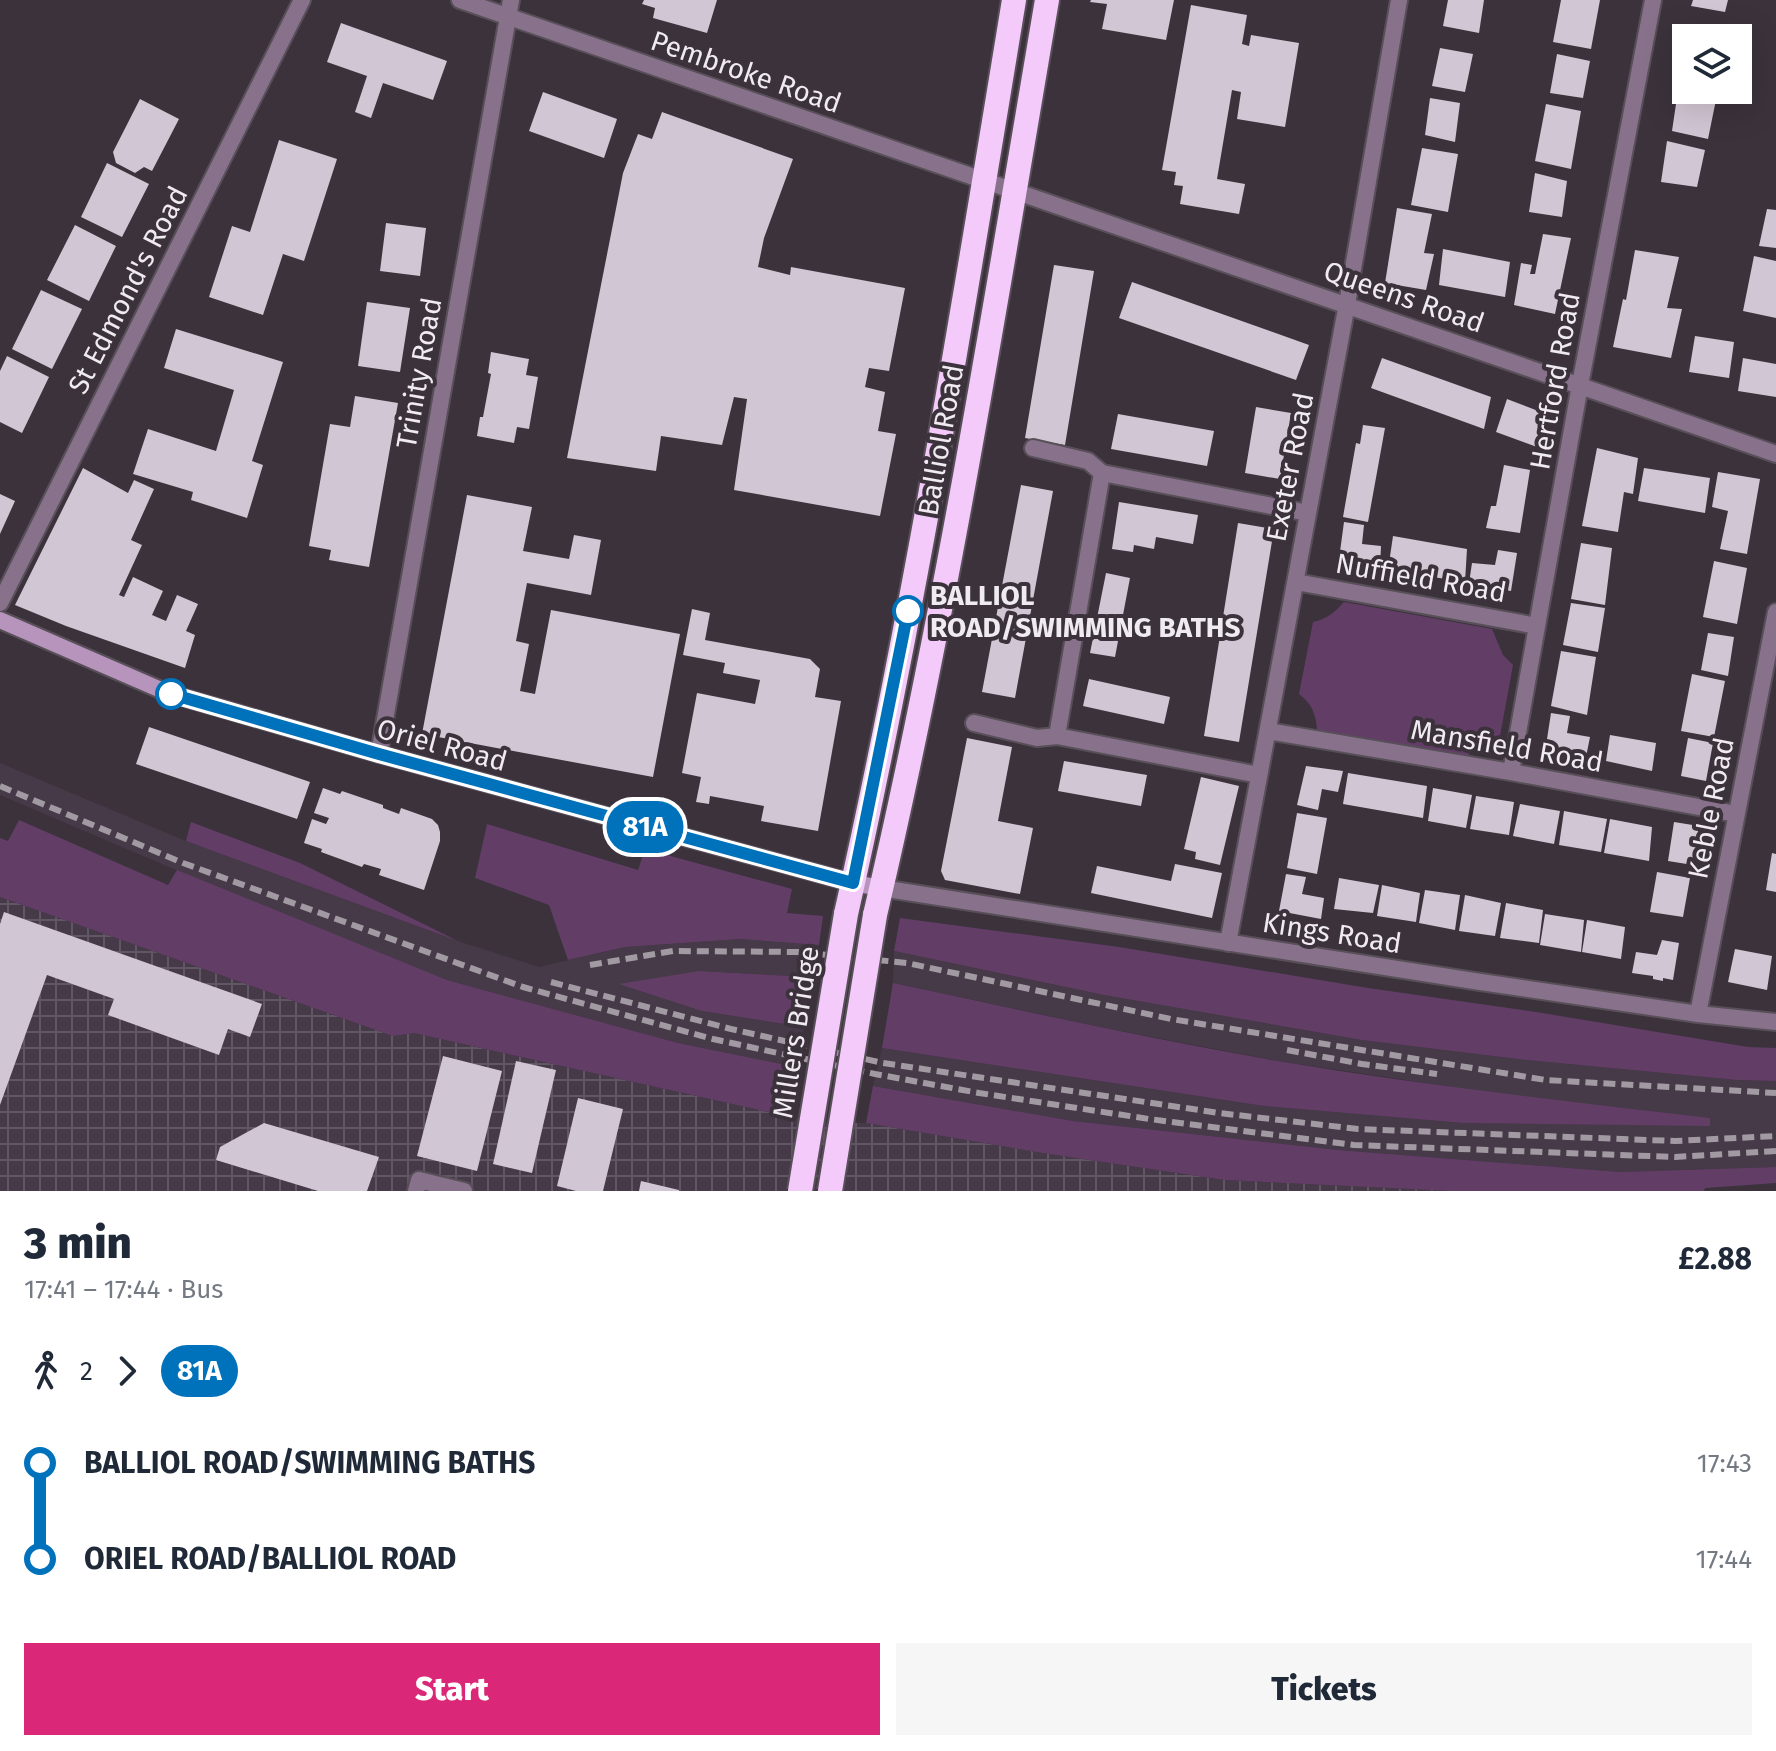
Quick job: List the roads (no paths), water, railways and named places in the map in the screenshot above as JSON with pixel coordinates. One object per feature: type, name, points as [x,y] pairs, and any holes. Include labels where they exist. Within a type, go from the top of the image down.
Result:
[{"type":"highway","name":"Balliol Road","points":[[853,883],[908,611],[1014,0]]},
{"type":"highway","name":"Balliol Road","points":[[881,888],[921,708],[972,437],[1047,0]]},
{"type":"highway","name":"Millers Bridge","points":[[800,1191],[853,883]]},
{"type":"highway","name":"Millers Bridge","points":[[830,1191],[881,888]]},
{"type":"main road","name":"Oriel Road","points":[[0,620],[168,693],[379,754],[881,888]]},
{"type":"street","name":"St Edmond's Road","points":[[0,603],[302,0]]},
{"type":"street","name":"Pembroke Road","points":[[460,0],[510,8],[1014,192]]},
{"type":"street","name":"Exeter Road","points":[[1228,943],[1347,304],[1399,0]]},
{"type":"street","name":"Hertford Road","points":[[1511,772],[1653,0]]},
{"type":"street","name":"Trinity Road","points":[[379,754],[510,8]]},
{"type":"street","name":"Queens Road","points":[[1014,192],[1776,454]]},
{"type":"street","points":[[1033,448],[1088,461],[1102,473],[1308,513]]},
{"type":"street","points":[[1057,736],[1102,473]]},
{"type":"street","name":"Nuffield Road","points":[[1296,582],[1537,626]]},
{"type":"street","name":"Keble Road","points":[[1698,1014],[1776,612]]},
{"type":"street","points":[[974,723],[1037,738],[1057,736],[1259,775]]},
{"type":"street","name":"Mansfield Road","points":[[1268,731],[1736,814]]},
{"type":"street","name":"Kings Road","points":[[881,888],[1474,981],[1698,1014],[1776,1022]]},
{"type":"street","points":[[416,1191],[419,1180],[464,1191]]},
{"type":"railway","points":[[0,786],[183,863],[523,987],[713,1039],[875,1074],[1149,1119],[1354,1145],[1675,1157],[1776,1151]]},
{"type":"railway","points":[[590,965],[673,951],[798,952],[907,963],[1171,1019],[1546,1080],[1776,1093]]},
{"type":"railway","points":[[551,982],[731,1029],[883,1063],[1219,1113],[1358,1129],[1675,1141],[1776,1136]]},
{"type":"railway","points":[[1287,1050],[1437,1074]]},
{"type":"place","name":"BALLIOL ROAD/SWIMMING BATHS","points":[[908,611]]}]
